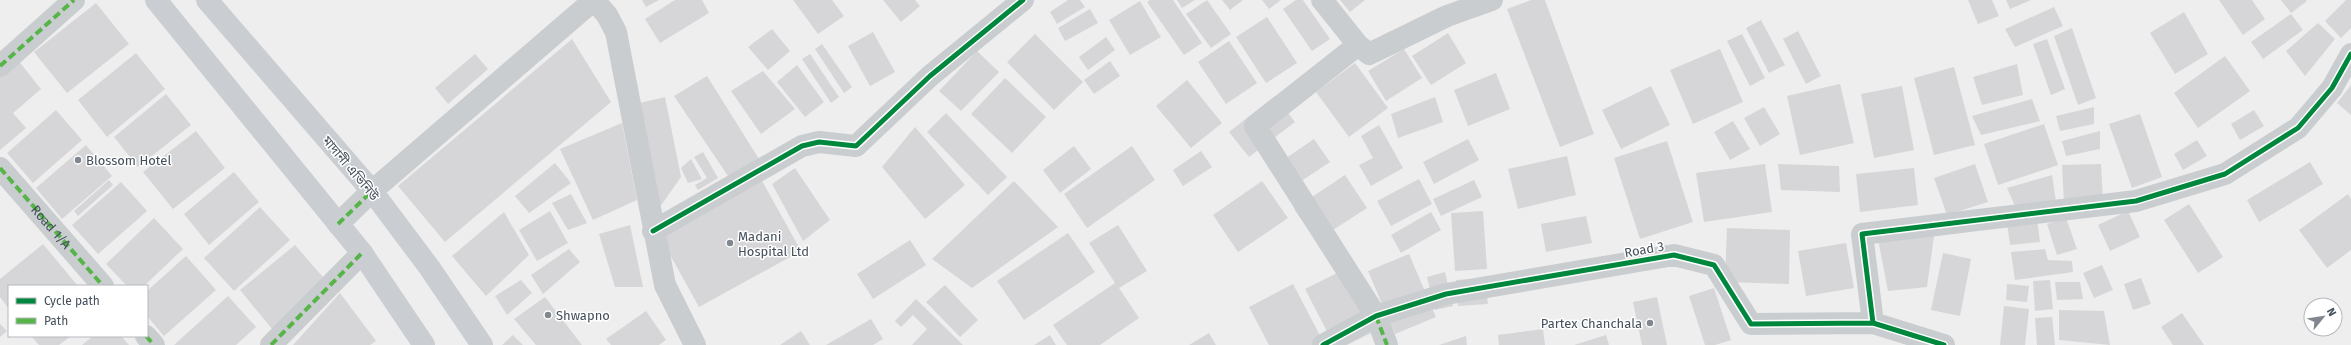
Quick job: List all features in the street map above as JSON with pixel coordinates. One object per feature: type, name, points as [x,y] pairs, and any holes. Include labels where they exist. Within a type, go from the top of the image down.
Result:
[{"type":"main road","points":[[156,0],[362,253],[424,345]]},
{"type":"main road","name":"মাদানী এভিনিউ","points":[[208,0],[372,191],[429,267],[482,345]]},
{"type":"street","points":[[0,66],[74,0]]},
{"type":"street","points":[[338,224],[372,191],[594,0],[607,15],[616,32],[653,231],[665,285],[695,345]]},
{"type":"street","points":[[653,231],[802,146],[819,142],[856,146],[930,76],[1023,0]]},
{"type":"street","points":[[1322,0],[1358,45],[1370,54],[1447,16],[1492,0]]},
{"type":"street","points":[[1358,45],[1255,126],[1376,316],[1387,345]]},
{"type":"street","points":[[1873,323],[1862,234],[2136,201],[2225,174],[2298,128],[2332,88],[2351,54]]},
{"type":"street","name":"Road 1/A","points":[[0,168],[102,285]]},
{"type":"street","points":[[271,345],[362,253]]},
{"type":"street","name":"Road 3","points":[[1323,345],[1376,316],[1446,294],[1674,255],[1714,265],[1751,324],[1873,323],[1944,345]]},
{"type":"street","points":[[147,337],[154,345]]},
{"type":"building","points":[[642,0],[659,0],[646,7]]},
{"type":"building","points":[[675,0],[702,0],[709,13],[660,43],[645,19]]},
{"type":"building","points":[[793,0],[832,0],[844,16],[818,34]]},
{"type":"building","points":[[883,0],[915,0],[920,6],[901,22]]},
{"type":"building","points":[[1068,0],[1080,0],[1085,7],[1057,24],[1050,12]]},
{"type":"building","points":[[1150,0],[1173,0],[1202,43],[1184,55],[1147,2]]},
{"type":"building","points":[[1177,0],[1195,0],[1182,8]]},
{"type":"building","points":[[1207,0],[1231,34],[1211,48],[1186,14]]},
{"type":"building","points":[[1222,0],[1243,0],[1230,10]]},
{"type":"building","points":[[1262,0],[1281,0],[1269,9]]},
{"type":"building","points":[[1296,0],[1303,0],[1330,39],[1312,51],[1283,9]]},
{"type":"building","points":[[1340,0],[1365,0],[1350,12]]},
{"type":"building","points":[[1531,0],[1545,0],[1594,134],[1560,147],[1507,9]]},
{"type":"building","points":[[1968,0],[1992,0],[1999,16],[1978,24]]},
{"type":"building","points":[[2006,0],[2031,0],[2010,9]]},
{"type":"building","points":[[2219,0],[2252,0],[2265,19],[2243,35]]},
{"type":"building","points":[[2281,0],[2306,0],[2307,1],[2291,13]]},
{"type":"building","points":[[2346,0],[2351,0],[2351,28],[2341,38],[2325,21]]},
{"type":"building","points":[[1140,1],[1161,37],[1130,55],[1109,20]]},
{"type":"building","points":[[96,3],[129,44],[67,93],[34,52]]},
{"type":"building","points":[[2054,7],[2063,26],[2015,47],[2005,29]]},
{"type":"building","points":[[1090,9],[1098,23],[1065,41],[1058,28]]},
{"type":"building","points":[[2184,12],[2208,54],[2175,74],[2150,33]]},
{"type":"building","points":[[2291,14],[2303,30],[2263,59],[2251,42]]},
{"type":"building","points":[[1267,17],[1297,63],[1266,83],[1236,37]]},
{"type":"building","points":[[1761,20],[1785,65],[1769,73],[1746,28]]},
{"type":"building","points":[[2318,23],[2335,39],[2305,76],[2286,51]]},
{"type":"building","points":[[2072,28],[2096,98],[2078,105],[2054,36]]},
{"type":"building","points":[[772,29],[790,51],[768,70],[748,47]]},
{"type":"building","points":[[1798,31],[1821,76],[1806,84],[1783,39]]},
{"type":"building","points":[[873,32],[895,72],[870,86],[848,46]]},
{"type":"building","points":[[1448,33],[1466,63],[1431,85],[1412,56]]},
{"type":"building","points":[[1035,34],[1083,82],[1054,110],[1007,62]]},
{"type":"building","points":[[1742,34],[1765,78],[1750,86],[1727,41]]},
{"type":"building","points":[[1106,37],[1115,50],[1088,70],[1079,57]]},
{"type":"building","points":[[572,39],[611,102],[445,242],[398,186]]},
{"type":"building","points":[[2047,39],[2065,89],[2051,95],[2033,44]]},
{"type":"building","points":[[1229,41],[1257,83],[1226,104],[1198,62]]},
{"type":"building","points":[[822,44],[852,87],[844,93],[815,49]]},
{"type":"building","points":[[1404,49],[1422,78],[1386,101],[1368,71]]},
{"type":"building","points":[[1720,49],[1743,102],[1693,124],[1670,70]]},
{"type":"building","points":[[977,51],[999,72],[961,111],[939,91]]},
{"type":"building","points":[[136,53],[165,89],[107,137],[78,100]]},
{"type":"building","points":[[475,54],[488,69],[448,104],[435,88]]},
{"type":"building","points":[[810,54],[839,97],[831,103],[802,59]]},
{"type":"building","points":[[2225,56],[2250,91],[2198,128],[2174,93]]},
{"type":"building","points":[[17,59],[41,89],[13,113],[26,128],[0,150],[0,72]]},
{"type":"building","points":[[1110,61],[1120,76],[1094,94],[1084,80]]},
{"type":"building","points":[[1355,63],[1388,108],[1349,137],[1316,92]]},
{"type":"building","points":[[2017,64],[2023,95],[1982,105],[1973,77]]},
{"type":"building","points":[[797,65],[824,102],[805,117],[777,82]]},
{"type":"building","points":[[1954,67],[1975,145],[1934,155],[1914,78]]},
{"type":"building","points":[[763,71],[795,109],[761,134],[731,91]]},
{"type":"building","points":[[1496,73],[1510,109],[1468,126],[1454,90]]},
{"type":"building","points":[[707,76],[759,159],[730,179],[674,96]]},
{"type":"building","points":[[1005,78],[1046,117],[1012,153],[971,114]]},
{"type":"building","points":[[1187,80],[1222,123],[1191,148],[1156,106]]},
{"type":"building","points":[[1840,84],[1854,143],[1800,155],[1787,96]]},
{"type":"building","points":[[2351,85],[2351,115],[2337,103]]},
{"type":"building","points":[[1651,86],[1670,125],[1621,149],[1602,110]]},
{"type":"building","points":[[1902,86],[1914,150],[1874,158],[1861,94]]},
{"type":"building","points":[[166,94],[191,125],[138,167],[114,137]]},
{"type":"building","points":[[1275,96],[1295,122],[1249,157],[1229,132]]},
{"type":"building","points":[[665,97],[681,177],[655,214],[640,103]]},
{"type":"building","points":[[1435,97],[1443,122],[1398,138],[1391,114]]},
{"type":"building","points":[[2032,99],[2040,121],[1981,135],[1972,116]]},
{"type":"building","points":[[1764,107],[1780,134],[1760,146],[1744,118]]},
{"type":"building","points":[[2094,107],[2094,124],[2060,131],[2056,116]]},
{"type":"building","points":[[56,110],[82,140],[33,183],[7,153]]},
{"type":"building","points":[[2254,110],[2264,126],[2240,140],[2231,124]]},
{"type":"building","points":[[946,113],[1007,177],[988,195],[927,132]]},
{"type":"building","points":[[2140,114],[2162,177],[2132,188],[2109,124]]},
{"type":"building","points":[[1733,121],[1750,149],[1730,160],[1714,132]]},
{"type":"building","points":[[622,123],[637,200],[593,220],[560,149]]},
{"type":"building","points":[[2044,124],[2058,165],[1998,185],[1984,144]]},
{"type":"building","points":[[1379,125],[1403,168],[1371,186],[1359,165],[1373,158],[1361,136]]},
{"type":"building","points":[[915,127],[965,185],[925,219],[882,167]]},
{"type":"building","points":[[196,131],[225,168],[173,209],[143,172]]},
{"type":"building","points":[[2100,131],[2100,149],[2066,156],[2062,141]]},
{"type":"building","points":[[1314,139],[1330,162],[1291,188],[1276,165]]},
{"type":"building","points":[[1468,139],[1479,160],[1434,184],[1423,162]]},
{"type":"building","points":[[2197,140],[2207,156],[2183,170],[2174,154]]},
{"type":"building","points":[[1667,141],[1693,222],[1640,239],[1614,158]]},
{"type":"building","points":[[86,145],[112,176],[62,219],[36,188]]},
{"type":"building","points":[[1074,146],[1091,169],[1060,193],[1043,170]]},
{"type":"building","points":[[1132,146],[1155,180],[1087,228],[1064,194]]},
{"type":"building","points":[[1201,151],[1212,167],[1183,186],[1173,170]]},
{"type":"building","points":[[703,152],[718,178],[698,190],[695,185],[707,178],[694,157]]},
{"type":"building","points":[[1567,156],[1576,195],[1518,209],[1508,169]]},
{"type":"building","points":[[691,159],[702,179],[688,183],[681,168]]},
{"type":"building","points":[[2310,162],[2323,184],[2259,222],[2247,200]]},
{"type":"building","points":[[555,163],[571,183],[529,213],[515,196]]},
{"type":"building","points":[[1765,164],[1772,212],[1704,222],[1696,173]]},
{"type":"building","points":[[1778,164],[1839,166],[1840,192],[1781,190]]},
{"type":"building","points":[[1975,164],[1988,202],[1947,215],[1934,178]]},
{"type":"building","points":[[2101,164],[2103,203],[2064,204],[2062,165]]},
{"type":"building","points":[[795,168],[830,220],[803,241],[772,184]]},
{"type":"building","points":[[1914,168],[1918,205],[1860,212],[1856,174]]},
{"type":"building","points":[[234,172],[259,202],[209,245],[184,214]]},
{"type":"building","points":[[1345,175],[1367,208],[1316,241],[1294,209]]},
{"type":"building","points":[[2052,175],[2056,202],[2016,208],[2007,188]]},
{"type":"building","name":"Madani Hospital Ltd","points":[[761,179],[801,251],[699,307],[659,235]]},
{"type":"building","points":[[1419,179],[1432,204],[1391,226],[1377,201]]},
{"type":"building","points":[[109,180],[113,185],[78,216],[74,211]]},
{"type":"building","points":[[1474,180],[1482,197],[1441,216],[1433,199]]},
{"type":"building","points":[[1014,181],[1058,227],[972,288],[932,259]]},
{"type":"building","points":[[1262,181],[1288,218],[1238,252],[1213,215]]},
{"type":"building","points":[[121,182],[147,211],[98,254],[72,225]]},
{"type":"building","points":[[571,194],[587,223],[568,230],[552,203]]},
{"type":"building","points":[[2348,194],[2351,199],[2351,250],[2327,268],[2299,230]]},
{"type":"building","points":[[2189,204],[2223,257],[2198,273],[2164,220]]},
{"type":"building","points":[[260,207],[290,240],[234,291],[204,258]]},
{"type":"building","points":[[550,211],[568,243],[537,261],[519,230]]},
{"type":"building","points":[[1483,211],[1487,269],[1455,271],[1451,213]]},
{"type":"building","points":[[2128,211],[2140,237],[2110,251],[2098,225]]},
{"type":"building","points":[[504,212],[529,255],[486,296],[452,256]]},
{"type":"building","points":[[1431,212],[1441,230],[1401,253],[1391,235]]},
{"type":"building","points":[[1586,216],[1592,243],[1546,252],[1541,224]]},
{"type":"building","points":[[154,218],[183,249],[145,285],[126,285],[106,264]]},
{"type":"building","points":[[2066,218],[2077,249],[2057,255],[2047,224]]},
{"type":"building","points":[[2037,219],[2040,242],[2010,245],[2007,223]]},
{"type":"building","points":[[630,225],[643,287],[615,287],[599,234]]},
{"type":"building","points":[[1118,225],[1147,271],[1119,288],[1139,318],[1100,345],[1067,345],[1053,325],[1115,283],[1089,243]]},
{"type":"building","points":[[1727,228],[1790,230],[1789,284],[1725,282]]},
{"type":"building","points":[[1068,233],[1095,272],[1024,320],[997,281]]},
{"type":"building","points":[[1934,236],[1927,287],[1888,291],[1878,239]]},
{"type":"building","points":[[910,240],[926,265],[873,299],[857,274]]},
{"type":"building","points":[[1846,243],[1854,288],[1806,296],[1798,251]]},
{"type":"building","points":[[43,244],[77,285],[8,285],[8,308],[0,297],[0,279]]},
{"type":"building","points":[[295,245],[328,283],[272,329],[240,290]]},
{"type":"building","points":[[569,249],[580,262],[543,294],[531,275]]},
{"type":"building","points":[[2045,249],[2048,260],[2072,261],[2073,272],[2015,280],[2011,252]]},
{"type":"building","points":[[1943,253],[1971,259],[1960,316],[1931,310]]},
{"type":"building","points":[[1409,254],[1436,317],[1395,334],[1368,271]]},
{"type":"building","points":[[186,256],[216,290],[164,336],[148,317],[148,290]]},
{"type":"building","points":[[2102,265],[2113,290],[2094,298],[2083,273]]},
{"type":"building","points":[[1343,270],[1375,331],[1347,345],[1334,345],[1305,289]]},
{"type":"building","points":[[1445,272],[1453,306],[1435,310],[1427,277]]},
{"type":"building","points":[[1485,278],[1488,304],[1458,306],[1456,280]]},
{"type":"building","points":[[2141,278],[2151,304],[2133,310],[2124,284]]},
{"type":"building","points":[[521,280],[532,293],[507,315],[495,296]]},
{"type":"building","points":[[2050,280],[2053,309],[2035,311],[2033,281]]},
{"type":"building","points":[[2055,282],[2080,282],[2083,299],[2057,300]]},
{"type":"building","points":[[1293,284],[1325,345],[1269,345],[1249,307]]},
{"type":"building","points":[[2007,284],[2029,286],[2027,302],[2006,300]]},
{"type":"building","points":[[945,285],[978,320],[960,337],[926,302]]},
{"type":"building","points":[[1714,288],[1731,340],[1715,345],[1705,345],[1689,296]]},
{"type":"building","points":[[340,293],[376,341],[370,345],[293,345]]},
{"type":"building","points":[[228,296],[256,327],[236,345],[174,345]]},
{"type":"building","points":[[545,297],[582,345],[536,345],[514,319]]},
{"type":"building","name":"Partex Chanchala","points":[[1657,297],[1667,345],[1642,345],[1633,302]]},
{"type":"building","points":[[916,299],[963,345],[912,345],[927,329],[913,315],[901,327],[895,321]]},
{"type":"building","points":[[2004,306],[2029,309],[2025,345],[2000,345]]},
{"type":"building","points":[[2059,310],[2104,311],[2110,345],[2059,340]]},
{"type":"building","points":[[646,311],[666,340],[659,345],[611,345],[606,339]]},
{"type":"building","points":[[2182,313],[2204,345],[2173,345],[2161,327]]},
{"type":"building","points":[[2052,317],[2055,345],[2037,345],[2035,318]]},
{"type":"building","points":[[871,319],[883,339],[873,345],[826,345]]},
{"type":"building","points":[[0,324],[7,331],[0,337]]},
{"type":"building","points":[[1543,329],[1545,345],[1499,345],[1498,335]]},
{"type":"building","points":[[801,331],[810,345],[780,345]]},
{"type":"building","points":[[1209,333],[1216,345],[1189,345]]},
{"type":"building","points":[[513,335],[523,345],[502,345]]},
{"type":"building","points":[[1050,335],[1056,345],[1034,345]]},
{"type":"building","points":[[1606,335],[1609,345],[1574,345]]},
{"type":"building","points":[[1466,336],[1467,345],[1439,345]]},
{"type":"building","points":[[32,337],[70,337],[59,345],[39,345]]},
{"type":"building","points":[[92,337],[122,337],[129,345],[82,345]]},
{"type":"marked path","points":[[0,66],[74,0]]},
{"type":"marked path","points":[[0,168],[102,285]]},
{"type":"marked path","points":[[338,224],[372,191]]},
{"type":"marked path","points":[[271,345],[362,253]]},
{"type":"marked path","points":[[1376,316],[1387,345]]},
{"type":"marked path","points":[[147,337],[154,345]]},
{"type":"cycle path","points":[[653,231],[802,146],[819,142],[856,146],[930,76],[1023,0]]},
{"type":"cycle path","points":[[1873,323],[1862,234],[2136,201],[2225,174],[2298,128],[2332,88],[2351,54]]},
{"type":"cycle path","points":[[1323,345],[1376,316],[1446,294],[1674,255],[1714,265],[1751,324],[1873,323],[1944,345]]},
{"type":"place","name":"Blossom Hotel","points":[[78,160]]},
{"type":"place","name":"Madani Hospital Ltd","points":[[730,243]]},
{"type":"place","name":"Shwapno","points":[[548,315]]},
{"type":"place","name":"Partex Chanchala","points":[[1650,323]]}]
